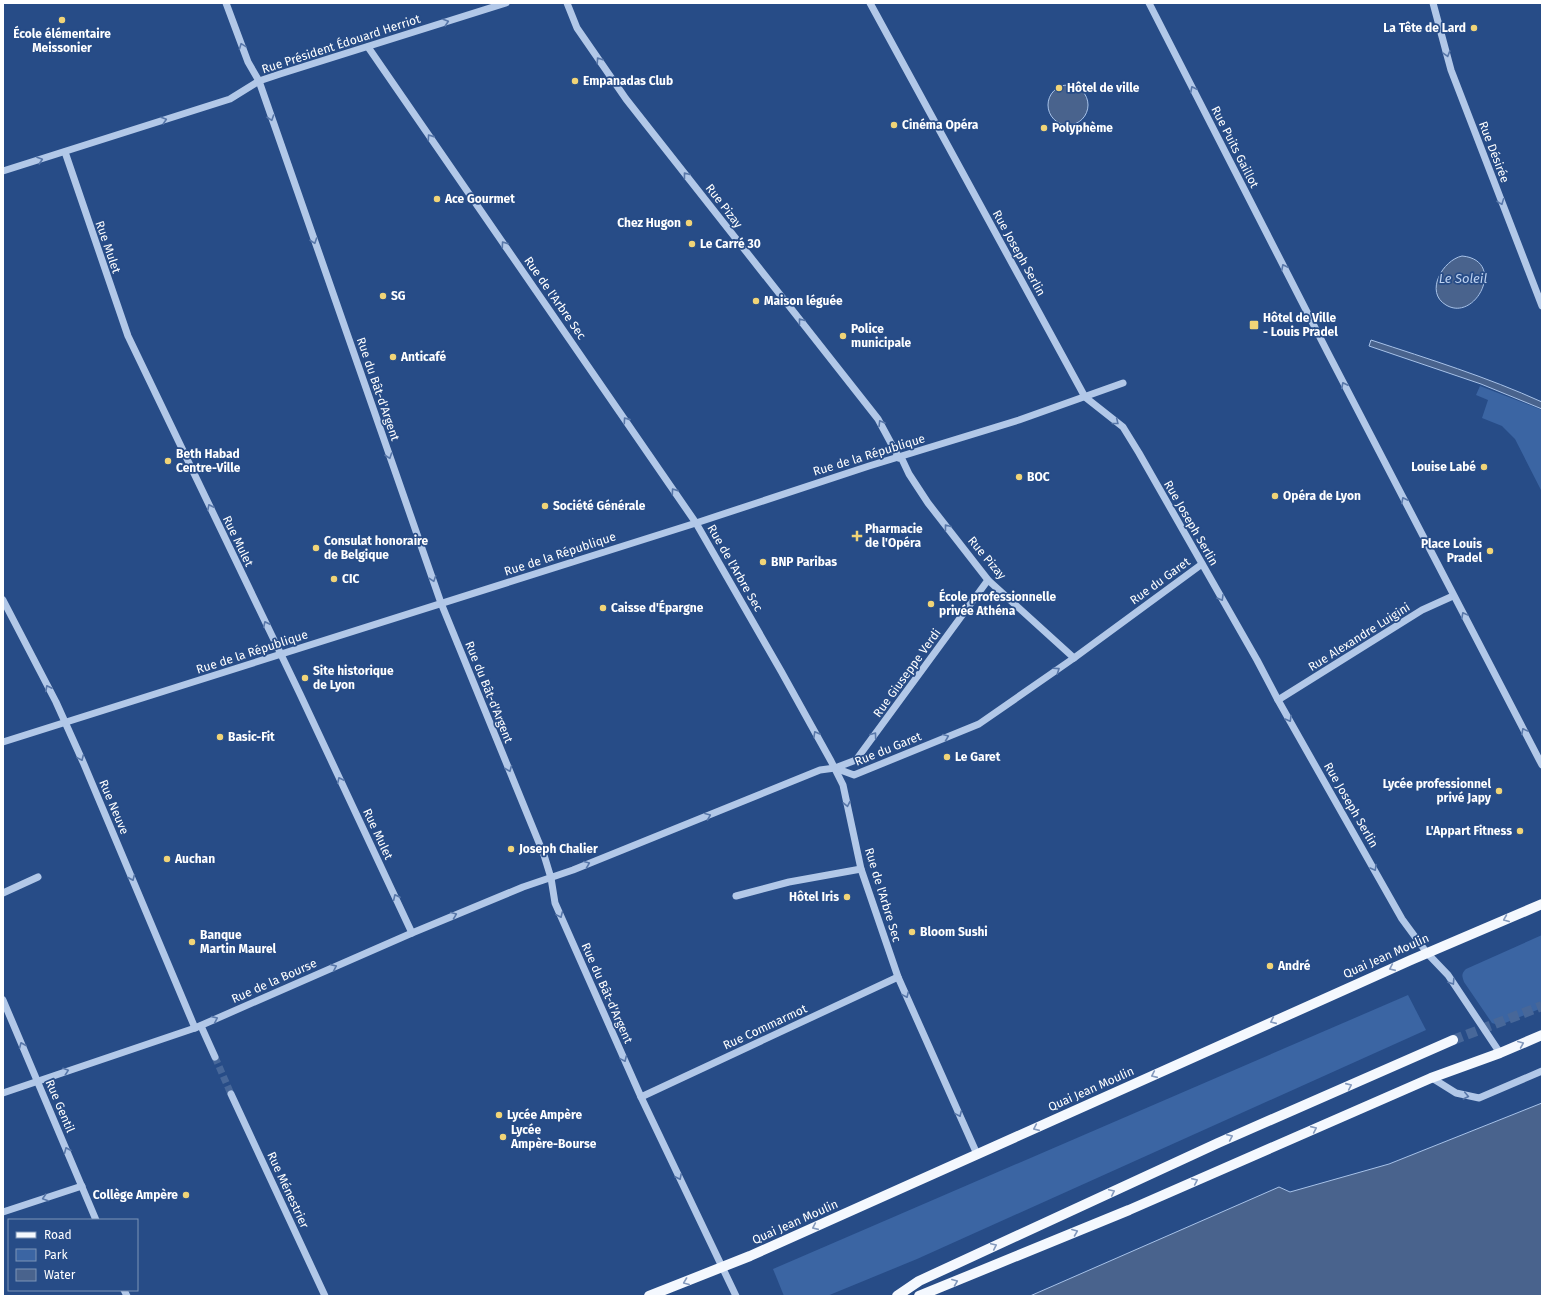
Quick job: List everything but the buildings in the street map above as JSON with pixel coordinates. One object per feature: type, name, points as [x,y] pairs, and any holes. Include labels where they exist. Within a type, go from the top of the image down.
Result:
[{"type":"main road","name":"Quai Jean Moulin","points":[[649,1296],[722,1268],[1427,952],[1542,904]]},
{"type":"main road","points":[[919,1296],[1129,1210],[1432,1078],[1500,1053],[1542,1035]]},
{"type":"main road","points":[[897,1296],[919,1281],[1218,1142],[1453,1040]]},
{"type":"street","name":"Rue du Bât-d'Argent","points":[[226,3],[248,62],[259,82],[441,603],[544,855],[555,903],[641,1097],[736,1296]]},
{"type":"street","name":"Rue Président Édouard Herriot","points":[[3,171],[230,99],[259,82],[506,3]]},
{"type":"street","name":"Rue Pizay","points":[[567,3],[577,28],[626,99],[878,419],[909,474],[928,503],[988,580],[1074,658]]},
{"type":"street","name":"Rue Joseph Serlin","points":[[870,3],[1086,397],[1122,427],[1257,660],[1278,700],[1402,919],[1427,952],[1448,975],[1500,1053]]},
{"type":"street","name":"Rue Puits Gaillot","points":[[1149,3],[1453,596]]},
{"type":"street","name":"Rue Désirée","points":[[1433,3],[1451,70],[1542,306]]},
{"type":"street","name":"Rue de l'Arbre Sec","points":[[368,47],[696,523],[835,768],[843,785],[861,869],[898,977],[977,1154]]},
{"type":"street","name":"Rue Mulet","points":[[65,152],[128,336],[412,933]]},
{"type":"street","name":"Rue de la République","points":[[3,742],[696,523],[869,466],[1045,412],[1123,383]]},
{"type":"street","name":"Rue du Garet","points":[[550,878],[820,770],[835,768],[854,774],[978,724],[1074,658],[1202,564]]},
{"type":"street","name":"Rue Giuseppe Verdi","points":[[835,768],[856,760],[988,580]]},
{"type":"street","name":"Rue Alexandre Luigini","points":[[1278,700],[1422,610],[1453,596]]},
{"type":"street","points":[[1453,596],[1542,765]]},
{"type":"street","name":"Rue Neuve","points":[[3,600],[83,762],[198,1027]]},
{"type":"street","points":[[736,896],[789,882],[861,869]]},
{"type":"street","points":[[3,893],[38,877]]},
{"type":"street","name":"Rue de la Bourse","points":[[3,1093],[198,1027],[412,933],[523,887],[550,878]]},
{"type":"street","name":"Rue Commarmot","points":[[641,1097],[898,977]]},
{"type":"street","name":"Rue Gentil","points":[[3,1000],[96,1219]]},
{"type":"street","points":[[198,1027],[215,1058]]},
{"type":"street","points":[[1432,1078],[1456,1093],[1479,1098],[1542,1071]]},
{"type":"street","name":"Rue Ménestrier","points":[[231,1094],[324,1296]]},
{"type":"street","points":[[3,1212],[82,1186]]},
{"type":"green space","points":[[1480,386],[1542,410],[1542,492],[1515,439],[1502,426],[1482,418],[1488,400],[1476,395]]},
{"type":"green space","points":[[1542,935],[1542,1008],[1505,1023],[1498,1025],[1492,1023],[1464,982],[1462,977],[1463,972],[1466,969]]},
{"type":"green space","points":[[1408,995],[1426,1030],[917,1259],[827,1296],[784,1296],[773,1269]]},
{"type":"water","points":[[1068,85],[1076,87],[1082,91],[1086,97],[1088,105],[1086,113],[1082,119],[1076,123],[1068,125],[1060,123],[1054,119],[1050,113],[1048,105],[1050,97],[1054,91],[1060,87]]},
{"type":"water","name":"Le Soleil","points":[[1462,256],[1475,260],[1483,268],[1485,278],[1482,289],[1476,298],[1467,306],[1457,308],[1446,305],[1440,299],[1436,285],[1443,270],[1448,264]]},
{"type":"water","points":[[1371,340],[1500,384],[1542,402],[1542,409],[1481,384],[1369,346]]},
{"type":"water","points":[[1542,1103],[1542,1296],[1030,1296],[1279,1187],[1290,1192],[1389,1164]]},
{"type":"tunnel","points":[[1453,1040],[1542,1006]]},
{"type":"tunnel","points":[[215,1057],[231,1094]]},
{"type":"place","name":"École élémentaire Meissonier","points":[[62,20]]},
{"type":"place","name":"La Tête de Lard","points":[[1474,28]]},
{"type":"place","name":"Empanadas Club","points":[[575,81]]},
{"type":"place","name":"Hôtel de ville","points":[[1059,88]]},
{"type":"place","name":"Cinéma Opéra","points":[[894,125]]},
{"type":"place","name":"Polyphème","points":[[1044,128]]},
{"type":"place","name":"Ace Gourmet","points":[[437,199]]},
{"type":"place","name":"Chez Hugon","points":[[689,223]]},
{"type":"place","name":"Le Carré 30","points":[[692,244]]},
{"type":"place","name":"SG","points":[[383,296]]},
{"type":"place","name":"Maison léguée","points":[[756,301]]},
{"type":"place","name":"Hôtel de Ville - Louis Pradel","points":[[1254,325]]},
{"type":"place","name":"Police municipale","points":[[843,336]]},
{"type":"place","name":"Anticafé","points":[[393,357]]},
{"type":"place","name":"Beth Habad Centre-Ville","points":[[168,461]]},
{"type":"place","name":"Louise Labé","points":[[1484,467]]},
{"type":"place","name":"BOC","points":[[1019,477]]},
{"type":"place","name":"Opéra de Lyon","points":[[1275,496]]},
{"type":"place","name":"Société Générale","points":[[545,506]]},
{"type":"place","name":"Pharmacie de l'Opéra","points":[[857,536]]},
{"type":"place","name":"Consulat honoraire de Belgique","points":[[316,548]]},
{"type":"place","name":"Place Louis Pradel","points":[[1490,551]]},
{"type":"place","name":"BNP Paribas","points":[[763,562]]},
{"type":"place","name":"CIC","points":[[334,579]]},
{"type":"place","name":"École professionnelle privée Athéna","points":[[931,604]]},
{"type":"place","name":"Caisse d'Épargne","points":[[603,608]]},
{"type":"place","name":"Site historique de Lyon","points":[[305,678]]},
{"type":"place","name":"Basic-Fit","points":[[220,737]]},
{"type":"place","name":"Le Garet","points":[[947,757]]},
{"type":"place","name":"Lycée professionnel privé Japy","points":[[1499,791]]},
{"type":"place","name":"L'Appart Fitness","points":[[1520,831]]},
{"type":"place","name":"Joseph Chalier","points":[[511,849]]},
{"type":"place","name":"Auchan","points":[[167,859]]},
{"type":"place","name":"Hôtel Iris","points":[[847,897]]},
{"type":"place","name":"Bloom Sushi","points":[[912,932]]},
{"type":"place","name":"Banque Martin Maurel","points":[[192,942]]},
{"type":"place","name":"André","points":[[1270,966]]},
{"type":"place","name":"Lycée Ampère","points":[[499,1115]]},
{"type":"place","name":"Lycée Ampère-Bourse","points":[[503,1137]]},
{"type":"place","name":"Collège Ampère","points":[[186,1195]]}]
